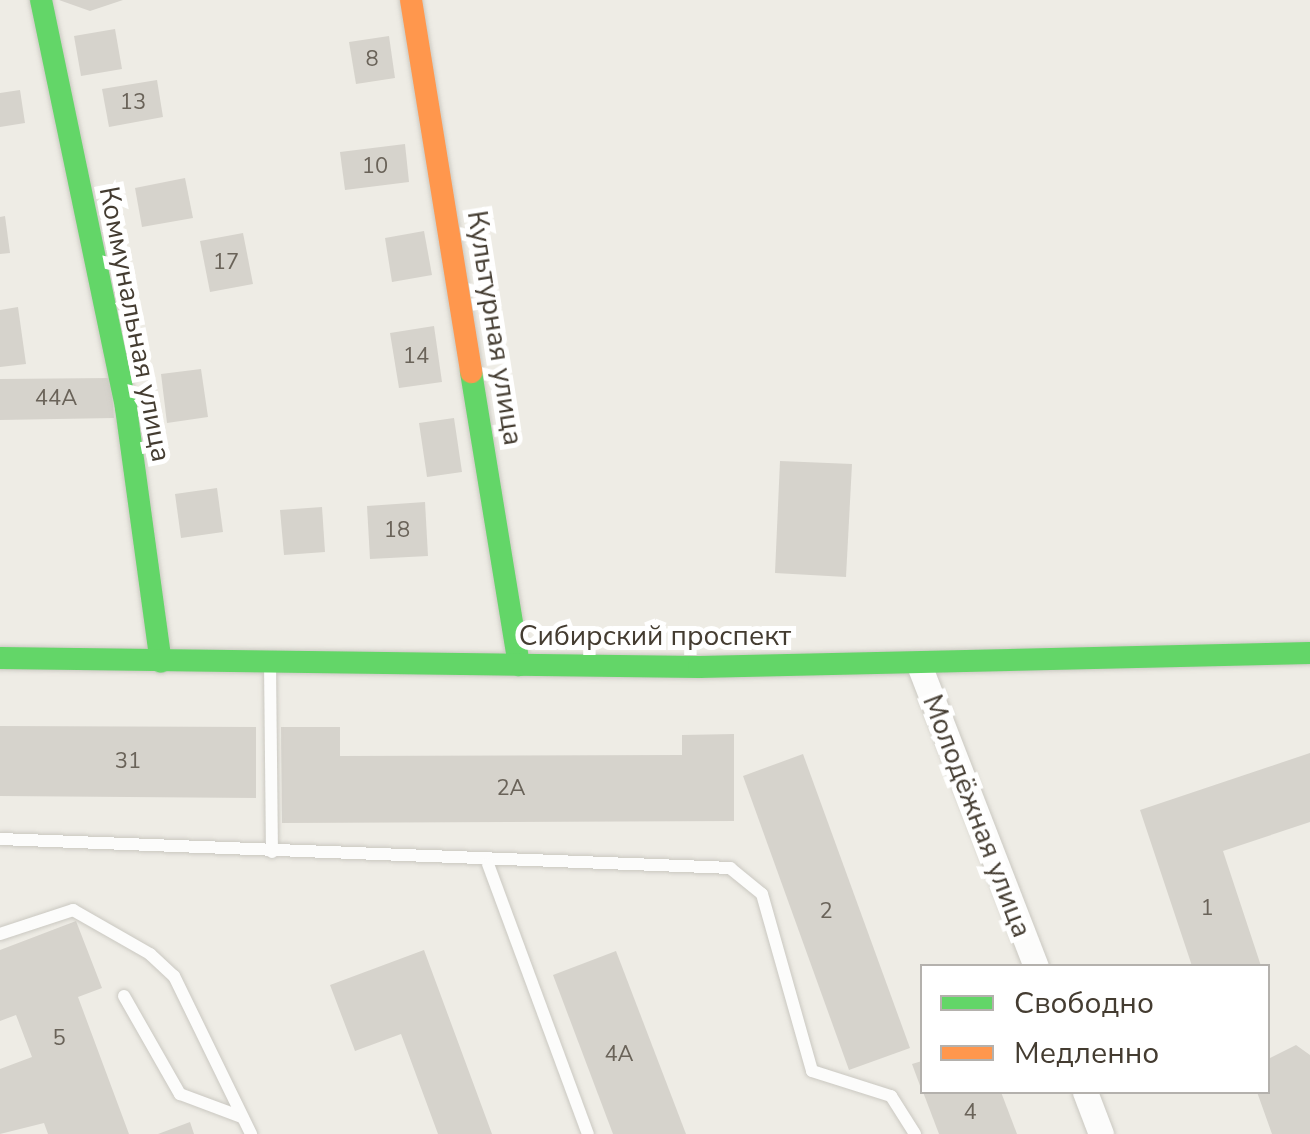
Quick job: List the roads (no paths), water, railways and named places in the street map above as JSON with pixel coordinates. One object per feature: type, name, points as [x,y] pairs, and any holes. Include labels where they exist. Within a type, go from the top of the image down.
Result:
[{"type":"street","name":"Коммунальная улица","points":[[41,0],[126,408],[161,662]]},
{"type":"street","name":"Культурная улица","points":[[411,0],[519,665]]},
{"type":"street","name":"Сибирский проспект","points":[[0,658],[519,665],[919,665],[1310,653]]},
{"type":"street","name":"Молодёжная улица","points":[[919,665],[1035,964]]},
{"type":"street","points":[[1086,1094],[1101,1134]]},
{"type":"lane","points":[[270,663],[272,852]]},
{"type":"lane","points":[[0,839],[488,864],[646,862],[748,875],[762,894],[812,1071],[891,1096],[915,1134]]},
{"type":"lane","points":[[488,864],[588,1134]]},
{"type":"lane","points":[[0,934],[73,910],[150,954],[174,976],[251,1134]]},
{"type":"lane","points":[[124,996],[180,1094],[242,1117]]}]
